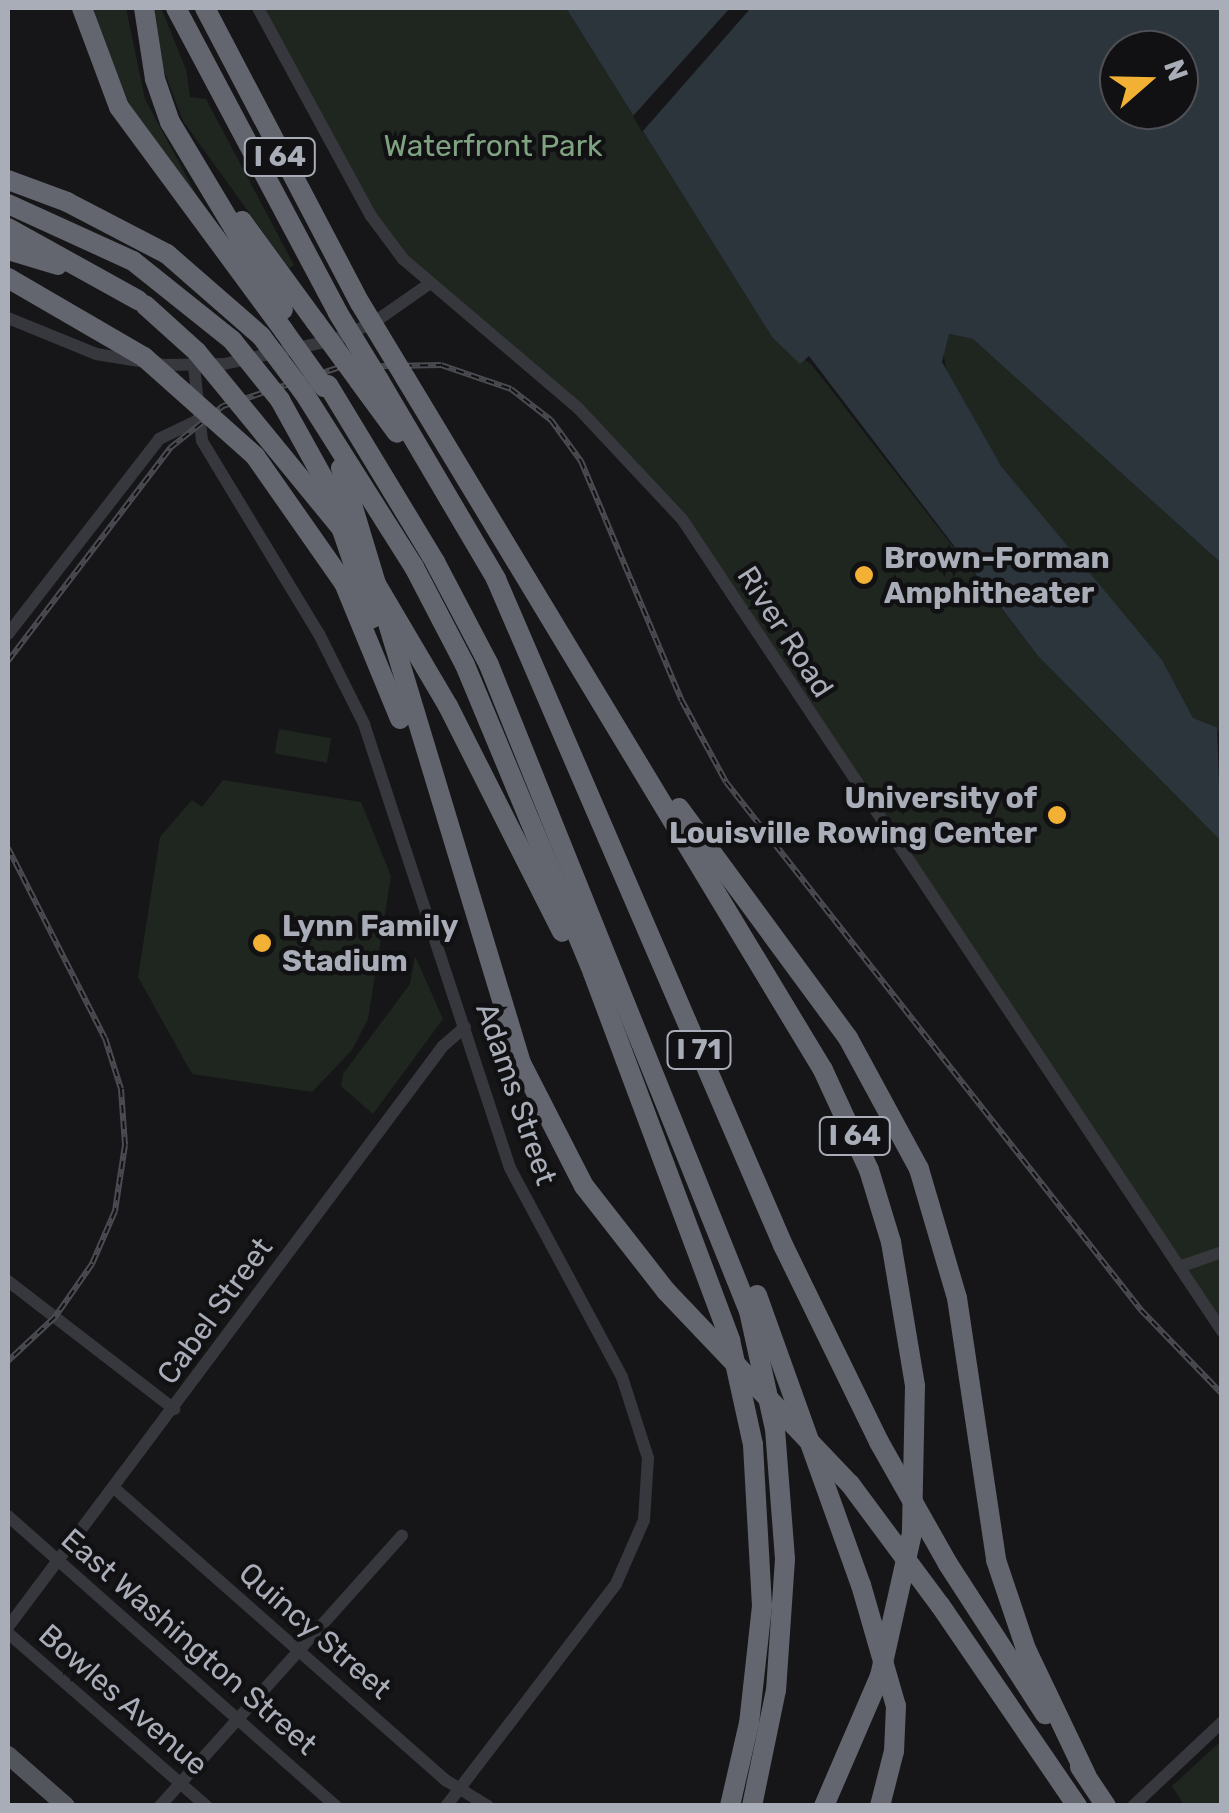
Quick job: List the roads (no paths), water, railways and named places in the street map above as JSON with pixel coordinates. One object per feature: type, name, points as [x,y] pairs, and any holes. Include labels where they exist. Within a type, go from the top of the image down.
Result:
[{"type":"highway","points":[[82,8],[119,107],[289,330]]},
{"type":"highway","points":[[144,8],[145,34],[170,122],[323,392],[476,639],[668,1098],[750,1311],[781,1479],[781,1649],[752,1806]]},
{"type":"highway","points":[[176,8],[338,312],[369,381]]},
{"type":"highway","name":"I 64","points":[[205,8],[360,303],[823,1070],[869,1170],[891,1242],[915,1386],[912,1533],[880,1676],[824,1806]]},
{"type":"highway","points":[[145,34],[190,140],[315,322],[369,381]]},
{"type":"highway","points":[[8,180],[68,202],[167,254],[323,392],[332,437],[466,898]]},
{"type":"highway","points":[[8,204],[134,260],[232,340],[280,400],[331,496],[405,734]]},
{"type":"highway","points":[[8,228],[142,303],[197,352],[349,538],[448,706],[623,1061]]},
{"type":"highway","points":[[8,250],[142,303]]},
{"type":"highway","points":[[8,278],[144,357],[255,456],[344,583],[405,734],[544,1114],[598,1207],[666,1290],[850,1484],[940,1605],[1078,1806]]},
{"type":"highway","name":"I 71","points":[[369,381],[530,654],[783,1245],[879,1442],[948,1564],[1102,1800]]},
{"type":"highway","points":[[332,437],[465,665],[706,1267],[740,1376],[753,1445],[760,1582],[758,1664],[730,1806]]},
{"type":"highway","points":[[503,538],[698,835],[848,1038],[906,1139],[952,1273],[996,1560],[1026,1649],[1086,1775]]},
{"type":"highway","points":[[668,1098],[734,1232],[861,1584],[896,1706],[894,1751],[880,1806]]},
{"type":"highway","points":[[720,1806],[736,1747],[760,1582]]},
{"type":"main road","points":[[8,1755],[66,1806]]},
{"type":"street","name":"River Road","points":[[258,8],[371,216],[429,284],[607,435],[682,519],[1222,1331]]},
{"type":"street","points":[[8,318],[96,354],[194,366],[249,361],[334,340],[373,323],[429,284]]},
{"type":"street","name":"Adams Street","points":[[194,366],[196,421],[215,467],[350,692],[519,1188],[633,1402],[649,1482],[641,1533],[616,1584],[446,1806]]},
{"type":"street","points":[[8,634],[159,439],[196,421]]},
{"type":"street","name":"Cabel Street","points":[[8,1630],[443,1046],[465,1027]]},
{"type":"street","points":[[1179,1267],[1222,1252]]},
{"type":"street","points":[[8,1282],[174,1408]]},
{"type":"street","name":"Quincy Street","points":[[113,1487],[447,1781],[461,1786],[488,1806]]},
{"type":"street","name":"East Washington Street","points":[[8,1516],[336,1806]]},
{"type":"street","points":[[160,1806],[296,1649],[402,1535]]},
{"type":"street","name":"Bowles Avenue","points":[[8,1630],[206,1806]]},
{"type":"street","points":[[1133,1806],[1222,1722]]},
{"type":"railway","points":[[8,661],[170,448],[223,406],[340,367],[441,365],[511,389],[551,420],[581,461],[682,701],[726,782],[1141,1310],[1222,1394]]},
{"type":"railway","points":[[8,848],[105,1038],[121,1089],[125,1145],[115,1211],[92,1264],[55,1317],[8,1361]]},
{"type":"place","name":"Brown-Forman Amphitheater","points":[[864,575]]},
{"type":"place","name":"University of Louisville Rowing Center","points":[[1057,815]]},
{"type":"place","name":"Lynn Family Stadium","points":[[262,943]]},
{"type":"park label","name":"Waterfront Park","points":[[493,146]]}]
